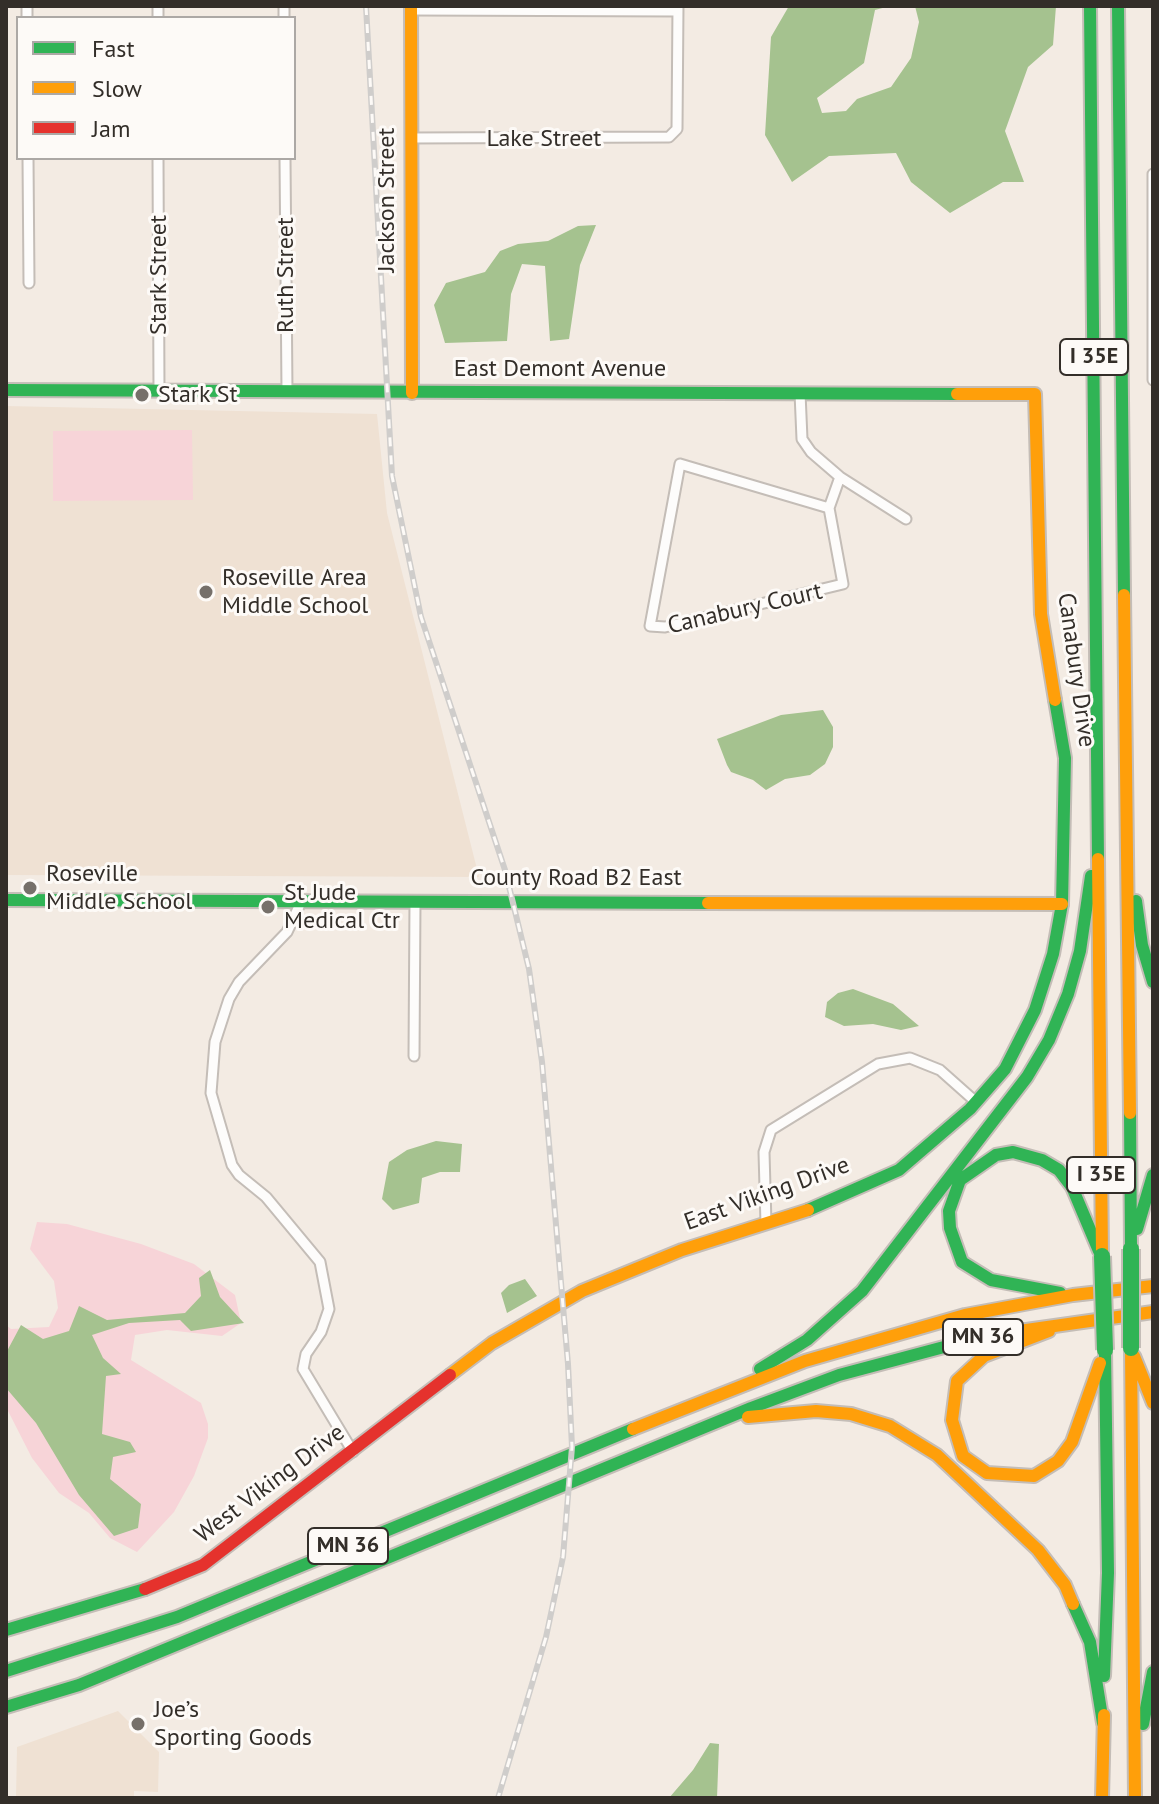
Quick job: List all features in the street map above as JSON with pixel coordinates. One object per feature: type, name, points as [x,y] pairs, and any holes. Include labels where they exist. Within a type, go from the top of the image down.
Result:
[{"type":"main road","name":"I 35E","points":[[1118,6],[1135,1796]]},
{"type":"main road","name":"Jackson Street","points":[[411,8],[412,393]]},
{"type":"main road","name":"I 35E","points":[[1090,8],[1098,708],[1096,859],[1108,1573],[1102,1798]]},
{"type":"main road","name":"East Demont Avenue","points":[[6,390],[1035,394]]},
{"type":"main road","name":"Canabury Drive","points":[[1035,394],[1041,614],[1065,758],[1062,904]]},
{"type":"main road","points":[[1126,832],[1142,945],[1153,982]]},
{"type":"main road","points":[[659,1418],[782,1357],[827,1325],[862,1291],[1027,1077],[1049,1040],[1075,973],[1086,894],[1096,859]]},
{"type":"main road","name":"County Road B2 East","points":[[6,900],[1062,904]]},
{"type":"main road","name":"East Viking Drive","points":[[492,1343],[582,1291],[682,1250],[802,1213],[899,1170],[976,1102],[1005,1069],[1035,1010],[1053,954],[1062,904]]},
{"type":"main road","points":[[1073,1295],[991,1280],[962,1262],[950,1228],[949,1211],[960,1180],[984,1160],[996,1155],[1013,1152],[1042,1160],[1059,1170],[1072,1187],[1101,1253]]},
{"type":"main road","points":[[1131,1249],[1153,1175]]},
{"type":"main road","name":"MN 36","points":[[6,1669],[33,1664],[177,1617],[659,1418],[857,1344],[935,1322],[1073,1295],[1153,1286]]},
{"type":"main road","name":"MN 36","points":[[6,1699],[166,1646],[678,1438],[853,1371],[991,1335],[1073,1321],[1151,1313]]},
{"type":"main road","points":[[1073,1321],[984,1356],[957,1381],[952,1420],[963,1456],[987,1473],[1008,1477],[1034,1476],[1058,1461],[1072,1442],[1104,1354]]},
{"type":"main road","name":"West Viking Drive","points":[[6,1630],[161,1584],[203,1565],[492,1343]]},
{"type":"main road","points":[[1132,1351],[1153,1403]]},
{"type":"main road","points":[[678,1438],[751,1416],[816,1411],[871,1419],[921,1443],[1038,1550],[1065,1585],[1090,1642],[1103,1723]]},
{"type":"main road","points":[[6,1707],[79,1685],[166,1646]]},
{"type":"main road","points":[[1135,1796],[1145,1706],[1153,1672]]},
{"type":"street","points":[[411,8],[678,8]]},
{"type":"street","name":"Lake Street","points":[[411,138],[661,139],[675,134],[678,8]]},
{"type":"street","points":[[28,160],[29,283]]},
{"type":"street","name":"Stark Street","points":[[158,160],[159,391]]},
{"type":"street","name":"Ruth Street","points":[[285,160],[287,392]]},
{"type":"street","points":[[1153,174],[1153,380]]},
{"type":"street","points":[[800,393],[802,439],[811,452],[840,477],[906,519]]},
{"type":"street","name":"Canabury Court","points":[[829,508],[680,464],[650,626],[665,627],[843,584],[829,508],[840,477]]},
{"type":"street","points":[[414,1056],[415,901]]},
{"type":"street","points":[[301,902],[287,932],[239,982],[229,999],[215,1042],[211,1093],[232,1165],[266,1197],[320,1262],[329,1309],[321,1332],[306,1354],[303,1369],[353,1452]]},
{"type":"street","points":[[766,1224],[764,1152],[771,1130],[878,1064],[910,1058],[940,1070],[976,1102]]},
{"type":"shaded area","points":[[789,6],[890,6],[875,10],[864,63],[817,98],[822,113],[846,111],[857,99],[891,87],[911,58],[919,22],[915,6],[1056,6],[1053,45],[1028,67],[1005,131],[1024,182],[1003,182],[950,213],[911,182],[896,153],[829,156],[792,182],[765,135],[771,37]]},
{"type":"shaded area","points":[[596,225],[580,265],[569,339],[550,341],[545,266],[522,264],[511,294],[507,341],[445,343],[434,305],[446,283],[485,272],[500,251],[518,244],[548,241],[578,226]]},
{"type":"shaded area","name":"Roseville Area Middle School","points":[[6,406],[377,414],[387,513],[479,877],[6,875]]},
{"type":"shaded area","points":[[192,430],[193,500],[53,501],[53,431]]},
{"type":"shaded area","points":[[823,710],[833,727],[833,747],[825,764],[810,775],[785,779],[766,790],[753,780],[731,772],[717,739],[781,715]]},
{"type":"shaded area","points":[[853,989],[893,1004],[919,1026],[901,1030],[873,1024],[844,1026],[825,1017],[827,1002],[838,993]]},
{"type":"shaded area","points":[[436,1141],[462,1144],[460,1172],[440,1172],[422,1178],[419,1203],[393,1210],[382,1199],[389,1162],[407,1150]]},
{"type":"shaded area","points":[[37,1222],[67,1224],[141,1244],[194,1264],[235,1295],[241,1323],[222,1336],[167,1330],[135,1335],[131,1360],[201,1403],[208,1424],[208,1438],[194,1476],[174,1512],[137,1552],[110,1538],[89,1513],[59,1493],[32,1458],[6,1407],[6,1325],[11,1329],[49,1327],[58,1308],[54,1281],[30,1249]]},
{"type":"shaded area","points":[[210,1270],[220,1297],[244,1323],[191,1331],[180,1320],[129,1323],[92,1335],[103,1358],[121,1374],[106,1376],[102,1434],[130,1442],[136,1452],[113,1457],[110,1479],[141,1504],[138,1528],[114,1536],[79,1495],[36,1423],[6,1388],[6,1353],[21,1325],[43,1339],[69,1331],[79,1306],[107,1320],[185,1313],[201,1296],[199,1278]]},
{"type":"shaded area","points":[[525,1279],[537,1296],[507,1313],[501,1293],[509,1285]]},
{"type":"shaded area","points":[[118,1711],[159,1752],[158,1792],[134,1791],[134,1798],[16,1798],[17,1747]]},
{"type":"shaded area","points":[[710,1743],[719,1744],[717,1798],[669,1798],[693,1770]]},
{"type":"railway","points":[[366,6],[392,476],[421,617],[505,870],[529,969],[542,1062],[568,1364],[572,1447],[563,1557],[546,1637],[498,1798]]},
{"type":"traffic: fast","points":[[1090,6],[1098,859]]},
{"type":"traffic: fast","points":[[1118,6],[1124,595]]},
{"type":"traffic: fast","points":[[6,390],[957,394]]},
{"type":"traffic: fast","points":[[808,1210],[899,1170],[970,1109],[1005,1069],[1035,1010],[1053,954],[1062,904],[1065,758],[1055,700]]},
{"type":"traffic: fast","points":[[760,1369],[807,1340],[862,1291],[1027,1077],[1049,1040],[1068,994],[1080,951],[1091,876]]},
{"type":"traffic: fast","points":[[6,900],[708,903]]},
{"type":"traffic: fast","points":[[1136,901],[1142,945],[1153,982]]},
{"type":"traffic: fast","points":[[1130,1113],[1131,1249]]},
{"type":"traffic: fast","points":[[1060,1293],[991,1280],[962,1262],[950,1228],[949,1211],[960,1180],[996,1155],[1013,1152],[1042,1160],[1059,1170],[1072,1187],[1099,1251]]},
{"type":"traffic: fast","points":[[1137,1229],[1153,1175]]},
{"type":"traffic: fast","points":[[1131,1249],[1131,1348]]},
{"type":"traffic: fast","points":[[1102,1256],[1105,1350]]},
{"type":"traffic: fast","points":[[6,1707],[79,1685],[751,1408],[839,1375],[959,1343]]},
{"type":"traffic: fast","points":[[1104,1676],[1108,1573],[1105,1350]]},
{"type":"traffic: fast","points":[[6,1671],[177,1617],[633,1429]]},
{"type":"traffic: fast","points":[[6,1630],[145,1589]]},
{"type":"traffic: fast","points":[[1073,1604],[1090,1642],[1103,1723]]},
{"type":"traffic: fast","points":[[1143,1724],[1153,1672]]},
{"type":"traffic: slow","points":[[411,6],[412,393]]},
{"type":"traffic: slow","points":[[957,394],[1035,394],[1041,614],[1055,700]]},
{"type":"traffic: slow","points":[[1124,595],[1130,1113]]},
{"type":"traffic: slow","points":[[1098,859],[1102,1256]]},
{"type":"traffic: slow","points":[[708,903],[1062,904]]},
{"type":"traffic: slow","points":[[450,1375],[492,1343],[582,1291],[682,1250],[808,1210]]},
{"type":"traffic: slow","points":[[633,1429],[805,1361],[965,1315],[1073,1295],[1153,1286]]},
{"type":"traffic: slow","points":[[959,1343],[991,1335],[1153,1312]]},
{"type":"traffic: slow","points":[[1049,1331],[984,1356],[957,1381],[952,1420],[963,1456],[987,1473],[1034,1476],[1058,1461],[1072,1442],[1100,1363]]},
{"type":"traffic: slow","points":[[1131,1348],[1135,1798]]},
{"type":"traffic: slow","points":[[1134,1356],[1153,1403]]},
{"type":"traffic: slow","points":[[748,1417],[816,1411],[851,1414],[890,1426],[937,1455],[1038,1550],[1065,1585],[1073,1604]]},
{"type":"traffic: slow","points":[[1102,1798],[1104,1715]]},
{"type":"traffic: jam","points":[[145,1589],[203,1565],[450,1375]]},
{"type":"place","name":"Stark St","points":[[142,395]]},
{"type":"place","name":"Roseville Area Middle School","points":[[206,592]]},
{"type":"place","name":"Roseville Middle School","points":[[30,888]]},
{"type":"place","name":"St Jude Medical Ctr","points":[[268,907]]},
{"type":"place","name":"Joe’s Sporting Goods","points":[[138,1724]]}]
